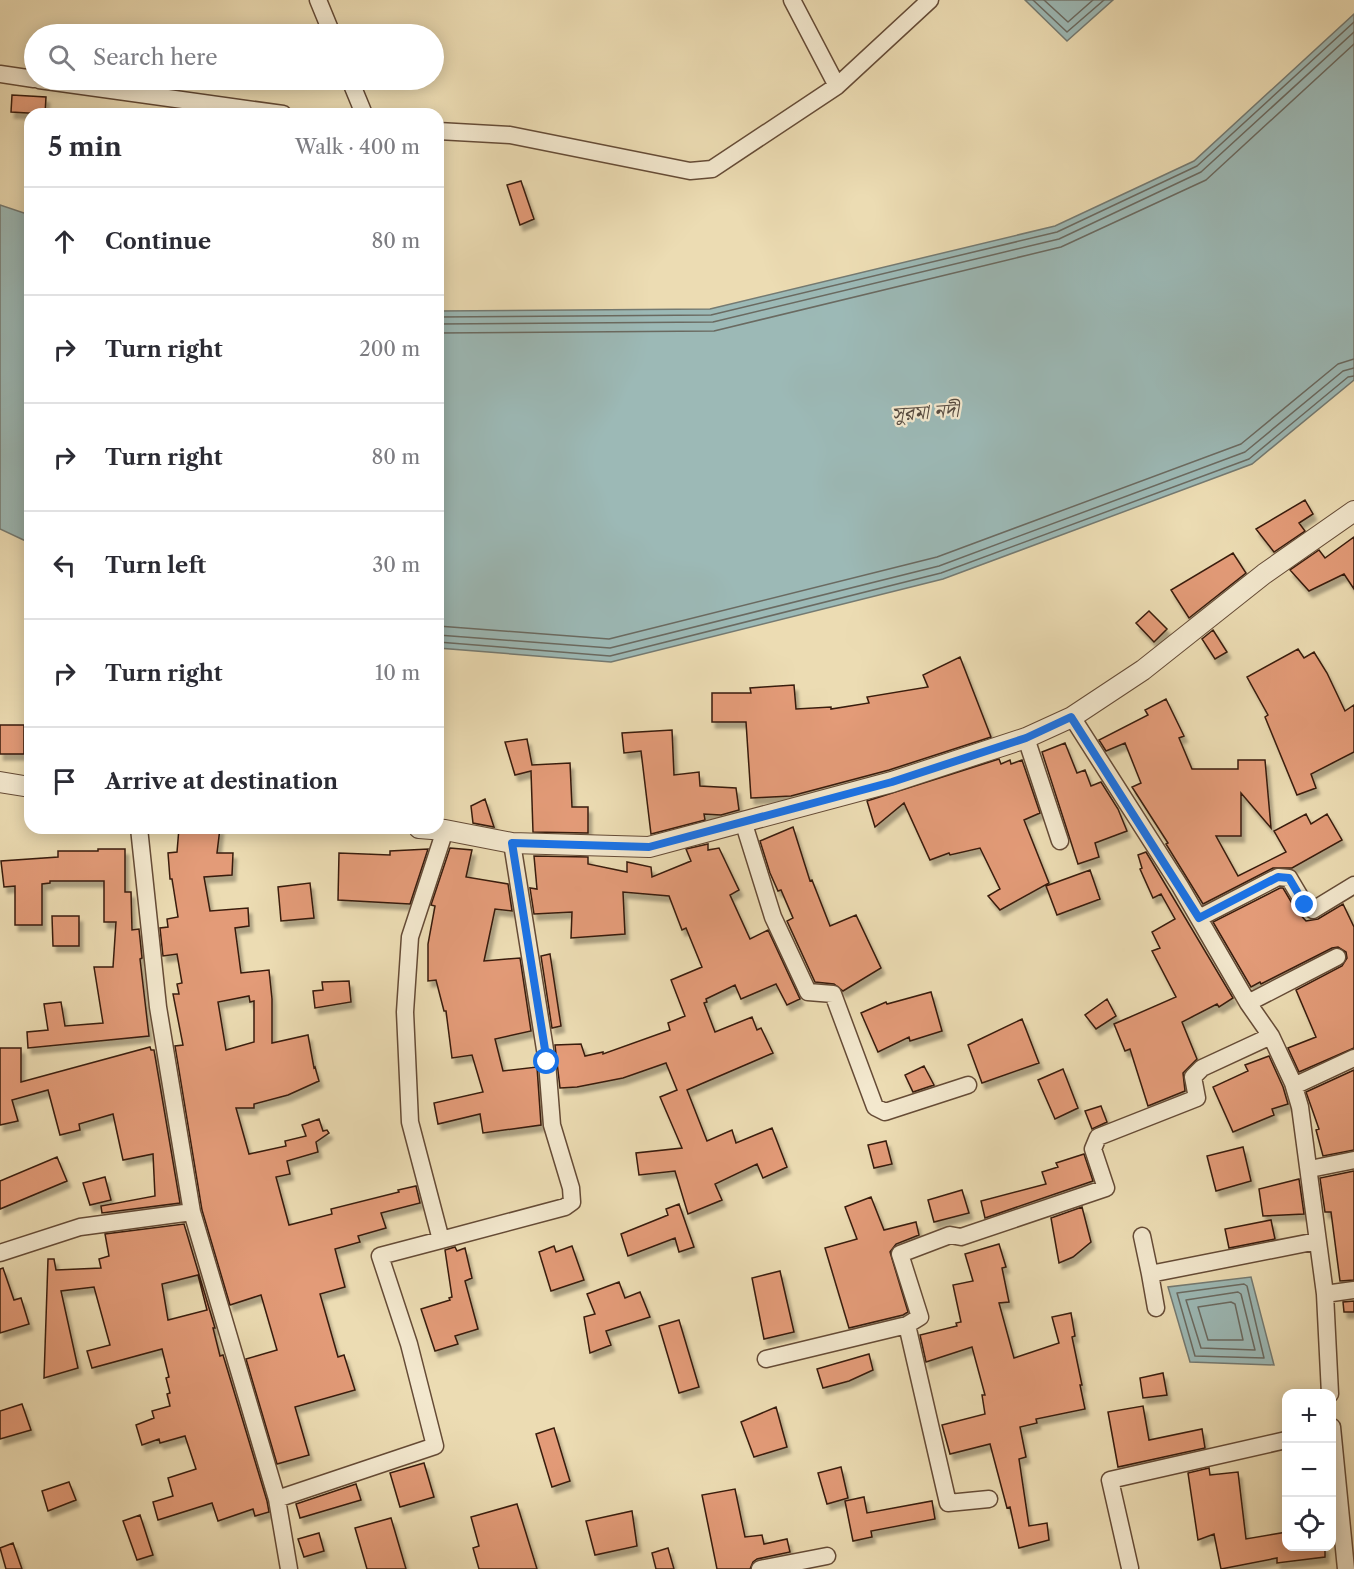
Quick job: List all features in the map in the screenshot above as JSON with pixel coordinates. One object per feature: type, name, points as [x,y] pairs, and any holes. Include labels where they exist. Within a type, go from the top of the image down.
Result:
[{"type":"street","points":[[318,0],[328,24]]},
{"type":"street","points":[[792,0],[837,86]]},
{"type":"street","points":[[444,131],[510,135],[690,171],[712,169],[837,86],[930,0]]},
{"type":"street","points":[[0,74],[24,78]]},
{"type":"street","points":[[111,90],[240,108]]},
{"type":"street","points":[[354,90],[362,108]]},
{"type":"street","points":[[444,833],[445,830],[512,843],[649,847],[892,782],[1026,738],[1071,717],[1143,670],[1264,574],[1354,511]]},
{"type":"street","points":[[1071,717],[1199,918],[1248,1003],[1272,1036],[1294,1086],[1300,1107],[1310,1169],[1325,1294],[1330,1389]]},
{"type":"street","points":[[1026,738],[1060,841]]},
{"type":"street","points":[[0,782],[24,786]]},
{"type":"street","points":[[743,821],[773,917],[808,992],[833,994],[875,1107],[885,1112],[968,1085]]},
{"type":"street","points":[[140,834],[158,1007],[192,1212],[277,1499],[289,1569]]},
{"type":"street","points":[[441,1240],[410,1122],[405,1012],[410,937],[444,834]]},
{"type":"street","points":[[277,1499],[435,1446],[409,1344],[380,1256],[565,1207],[572,1202],[571,1188],[552,1125],[547,1062],[512,843]]},
{"type":"street","points":[[1199,918],[1278,877],[1289,878],[1305,905],[1313,910],[1354,885]]},
{"type":"street","points":[[1248,1003],[1336,957]]},
{"type":"street","points":[[766,1359],[907,1325],[920,1317],[900,1254],[950,1235],[961,1237],[1106,1188],[1093,1149],[1098,1137],[1197,1098],[1192,1077],[1202,1068],[1272,1036]]},
{"type":"street","points":[[1294,1086],[1354,1058]]},
{"type":"street","points":[[1310,1169],[1354,1160]]},
{"type":"street","points":[[0,1252],[80,1227],[192,1212]]},
{"type":"street","points":[[1142,1236],[1156,1308]]},
{"type":"street","points":[[1150,1274],[1317,1241]]},
{"type":"street","points":[[1325,1294],[1354,1290]]},
{"type":"street","points":[[907,1325],[948,1503],[988,1499]]},
{"type":"street","points":[[1130,1568],[1110,1480],[1282,1441]]},
{"type":"street","points":[[1334,1443],[1348,1562]]},
{"type":"street","points":[[760,1569],[827,1556]]},
{"type":"water","points":[[1025,0],[1113,0],[1067,41]]},
{"type":"water","name":"সুরমা নদী","points":[[1354,14],[1354,380],[1252,464],[943,579],[611,662],[444,648],[444,311],[710,309],[1055,226],[1194,161]]},
{"type":"water","points":[[0,205],[24,213],[24,540],[0,529]]},
{"type":"water","points":[[1251,1277],[1274,1365],[1190,1362],[1168,1287]]},
{"type":"building","points":[[12,95],[46,97],[45,108],[24,108],[24,113],[11,112]]},
{"type":"building","points":[[521,181],[534,219],[520,225],[507,185]]},
{"type":"building","points":[[1305,500],[1313,514],[1299,523],[1305,531],[1274,552],[1256,529]]},
{"type":"building","points":[[1354,537],[1354,589],[1344,574],[1309,591],[1290,570],[1319,550],[1325,558]]},
{"type":"building","points":[[1233,553],[1246,573],[1189,618],[1171,590]]},
{"type":"building","points":[[1149,611],[1167,629],[1154,642],[1136,623]]},
{"type":"building","points":[[1213,630],[1227,652],[1215,659],[1202,639]]},
{"type":"building","points":[[1298,649],[1304,658],[1314,652],[1345,711],[1354,705],[1354,752],[1311,774],[1316,788],[1297,795],[1265,717],[1268,715],[1247,677]]},
{"type":"building","points":[[960,657],[991,737],[889,770],[791,796],[751,798],[746,722],[712,722],[712,693],[751,693],[750,688],[794,685],[796,709],[831,707],[831,709],[869,703],[867,697],[928,687],[923,675]]},
{"type":"building","points":[[1166,699],[1184,736],[1179,738],[1192,769],[1238,769],[1238,760],[1265,760],[1271,828],[1241,793],[1241,836],[1216,836],[1238,876],[1286,852],[1274,831],[1306,814],[1311,824],[1327,814],[1342,840],[1292,868],[1273,868],[1203,904],[1132,787],[1141,783],[1125,743],[1106,751],[1099,740],[1148,715],[1145,710]]},
{"type":"building","points":[[0,725],[24,725],[24,754],[0,754]]},
{"type":"building","points":[[672,730],[674,775],[699,772],[700,786],[736,788],[739,810],[721,815],[704,814],[705,820],[651,834],[641,751],[624,753],[622,733]]},
{"type":"building","points":[[527,739],[532,765],[570,763],[572,807],[588,807],[588,833],[533,832],[531,771],[515,775],[505,742]]},
{"type":"building","points":[[1065,743],[1077,773],[1085,770],[1091,786],[1101,782],[1118,809],[1127,831],[1095,843],[1099,857],[1078,864],[1042,752]]},
{"type":"building","points":[[999,759],[1001,764],[1010,760],[1011,764],[1022,760],[1040,813],[1024,820],[1049,883],[1000,910],[988,896],[1000,889],[980,848],[950,855],[949,853],[930,860],[904,803],[875,827],[867,801]]},
{"type":"building","points":[[485,799],[494,827],[473,823],[471,806]]},
{"type":"building","points":[[793,827],[810,881],[812,880],[830,926],[856,915],[881,968],[843,991],[834,984],[815,982],[787,921],[793,918],[781,890],[778,891],[770,873],[760,841]]},
{"type":"building","points":[[178,834],[219,834],[217,853],[233,853],[232,875],[204,877],[210,911],[248,908],[249,926],[235,928],[241,973],[269,970],[272,999],[272,1043],[308,1035],[314,1068],[319,1081],[288,1095],[254,1104],[254,1108],[236,1108],[249,1154],[286,1146],[285,1141],[306,1136],[302,1125],[319,1119],[323,1131],[327,1130],[329,1133],[316,1142],[318,1152],[287,1161],[290,1174],[276,1177],[289,1225],[332,1214],[331,1209],[416,1186],[420,1203],[381,1213],[386,1228],[358,1236],[360,1242],[335,1249],[345,1287],[320,1294],[338,1357],[344,1355],[355,1390],[295,1407],[309,1455],[277,1464],[246,1359],[277,1350],[261,1295],[230,1305],[202,1210],[175,1046],[183,1045],[173,994],[179,994],[177,984],[182,983],[177,954],[163,956],[160,928],[168,927],[167,919],[178,917],[172,879],[170,879],[168,853],[177,852]],"holes":[[[249,996],[250,1002],[254,1001],[254,1042],[226,1050],[218,1002]]]},
{"type":"building","points":[[708,844],[708,850],[719,848],[739,890],[730,895],[750,939],[768,930],[800,999],[787,1005],[776,984],[741,999],[735,985],[706,999],[707,1002],[704,1003],[715,1032],[752,1017],[757,1030],[761,1028],[773,1053],[687,1090],[707,1141],[732,1130],[736,1143],[772,1128],[787,1167],[763,1178],[757,1164],[715,1184],[722,1200],[688,1214],[675,1171],[639,1175],[636,1153],[682,1148],[660,1097],[677,1090],[666,1063],[623,1078],[560,1088],[555,1045],[581,1044],[585,1056],[603,1052],[603,1054],[670,1030],[668,1023],[685,1016],[671,980],[702,967],[686,928],[682,930],[669,896],[623,892],[625,934],[571,938],[572,912],[534,914],[530,888],[537,889],[534,856],[588,857],[588,864],[627,872],[627,862],[651,867],[652,877],[691,861],[686,849]]},
{"type":"building","points":[[450,848],[472,850],[466,877],[508,884],[512,911],[495,909],[484,961],[520,958],[531,1031],[495,1039],[503,1071],[537,1067],[541,1125],[483,1133],[480,1114],[438,1124],[434,1103],[483,1092],[472,1055],[452,1058],[446,1011],[444,1011],[436,980],[428,981],[428,944],[435,906],[431,905]]},
{"type":"building","points":[[98,849],[125,849],[125,892],[131,892],[132,930],[139,929],[149,1036],[28,1048],[27,1032],[48,1030],[44,1004],[61,1002],[65,1026],[103,1023],[94,967],[113,967],[116,922],[104,922],[104,881],[50,881],[50,883],[42,884],[42,925],[15,925],[15,886],[4,887],[1,861],[58,857],[58,851],[98,851]]},
{"type":"building","points":[[428,849],[410,904],[338,900],[339,853],[390,855],[390,851]]},
{"type":"building","points":[[1146,852],[1233,998],[1219,1007],[1217,1004],[1182,1022],[1197,1059],[1183,1073],[1185,1091],[1148,1106],[1130,1049],[1125,1051],[1114,1024],[1176,997],[1152,951],[1160,948],[1152,932],[1175,919],[1161,894],[1153,898],[1140,869],[1142,868],[1138,855]]},
{"type":"building","points":[[1090,870],[1100,899],[1057,915],[1046,886]]},
{"type":"building","points":[[310,883],[314,918],[281,921],[278,887]]},
{"type":"building","points":[[1283,888],[1296,910],[1306,921],[1318,919],[1343,904],[1354,927],[1354,1048],[1299,1072],[1288,1048],[1316,1037],[1296,990],[1342,966],[1347,958],[1346,952],[1338,947],[1332,948],[1251,987],[1213,922]]},
{"type":"building","points":[[52,916],[79,916],[79,946],[53,946]]},
{"type":"building","points":[[550,954],[561,1026],[552,1028],[541,956]]},
{"type":"building","points":[[349,981],[351,1002],[315,1008],[313,991],[323,990],[322,982]]},
{"type":"building","points":[[931,992],[942,1031],[910,1041],[909,1037],[878,1052],[861,1013],[886,1002],[887,1004]]},
{"type":"building","points":[[1107,999],[1116,1016],[1096,1029],[1085,1015]]},
{"type":"building","points":[[1022,1019],[1039,1063],[982,1083],[968,1045]]},
{"type":"building","points":[[150,1047],[154,1050],[180,1203],[102,1213],[101,1206],[155,1196],[153,1154],[123,1160],[113,1114],[79,1124],[80,1130],[60,1135],[48,1090],[12,1100],[18,1121],[0,1125],[0,1048],[21,1048],[21,1082]]},
{"type":"building","points":[[1269,1056],[1288,1104],[1272,1109],[1274,1115],[1233,1132],[1213,1087],[1248,1071],[1245,1065]]},
{"type":"building","points":[[924,1066],[934,1085],[913,1092],[905,1075]]},
{"type":"building","points":[[1063,1069],[1078,1108],[1055,1119],[1038,1080]]},
{"type":"building","points":[[1354,1070],[1354,1150],[1323,1156],[1316,1130],[1319,1129],[1306,1092]]},
{"type":"building","points":[[1101,1106],[1107,1122],[1092,1129],[1085,1111]]},
{"type":"building","points":[[886,1141],[892,1164],[874,1168],[868,1145]]},
{"type":"building","points":[[1243,1147],[1251,1181],[1216,1191],[1207,1156]]},
{"type":"building","points":[[1084,1154],[1093,1181],[985,1218],[981,1201],[1046,1184],[1042,1172],[1058,1167],[1056,1163]]},
{"type":"building","points":[[57,1157],[67,1181],[0,1209],[0,1181]]},
{"type":"building","points":[[1354,1171],[1354,1280],[1340,1281],[1331,1212],[1325,1212],[1320,1178]]},
{"type":"building","points":[[105,1177],[111,1200],[90,1205],[83,1183]]},
{"type":"building","points":[[1299,1179],[1304,1214],[1263,1216],[1259,1189]]},
{"type":"building","points":[[962,1190],[969,1213],[934,1222],[928,1200]]},
{"type":"building","points":[[871,1197],[884,1230],[916,1222],[919,1235],[896,1244],[890,1252],[908,1312],[849,1328],[825,1248],[857,1239],[845,1207]]},
{"type":"building","points":[[679,1204],[694,1247],[679,1252],[675,1238],[628,1256],[621,1234],[668,1215],[666,1209]]},
{"type":"building","points":[[1082,1207],[1091,1242],[1073,1257],[1059,1263],[1051,1218]]},
{"type":"building","points":[[1271,1220],[1275,1239],[1229,1248],[1225,1229]]},
{"type":"building","points":[[184,1224],[215,1328],[213,1328],[220,1356],[223,1355],[269,1512],[255,1516],[253,1509],[218,1521],[212,1503],[158,1520],[153,1502],[173,1496],[168,1478],[196,1469],[185,1436],[160,1443],[159,1439],[142,1445],[136,1425],[154,1418],[152,1411],[170,1406],[167,1394],[170,1393],[166,1378],[169,1377],[162,1349],[92,1368],[87,1351],[110,1345],[94,1287],[61,1291],[78,1368],[44,1378],[48,1259],[54,1259],[56,1270],[101,1268],[99,1259],[109,1256],[105,1234]],"holes":[[[198,1275],[207,1310],[168,1320],[162,1284]]]},
{"type":"building","points":[[999,1244],[1006,1267],[1002,1268],[1009,1302],[999,1303],[1014,1358],[1059,1343],[1052,1317],[1071,1313],[1075,1336],[1072,1337],[1085,1409],[1036,1419],[1037,1423],[1020,1427],[1026,1457],[1019,1459],[1029,1526],[1047,1523],[1049,1540],[1019,1548],[1010,1507],[1007,1508],[990,1444],[950,1454],[942,1425],[985,1414],[982,1395],[985,1395],[972,1347],[926,1362],[920,1335],[957,1326],[956,1323],[961,1322],[953,1285],[973,1281],[965,1254]]},
{"type":"building","points":[[554,1246],[556,1252],[572,1246],[584,1280],[551,1291],[539,1252]]},
{"type":"building","points":[[455,1247],[457,1251],[465,1248],[472,1278],[465,1281],[478,1329],[455,1336],[458,1344],[435,1351],[421,1309],[450,1300],[449,1298],[452,1297],[445,1250]]},
{"type":"building","points":[[3,1268],[14,1300],[21,1298],[29,1324],[0,1333],[0,1269]]},
{"type":"building","points":[[780,1271],[794,1332],[764,1339],[752,1278]]},
{"type":"building","points":[[619,1282],[625,1298],[640,1292],[650,1317],[606,1331],[611,1345],[590,1353],[584,1317],[595,1314],[587,1294]]},
{"type":"building","points":[[1354,1301],[1354,1312],[1344,1312],[1343,1302]]},
{"type":"building","points":[[679,1320],[699,1387],[679,1393],[659,1326]]},
{"type":"building","points":[[869,1354],[873,1370],[849,1381],[823,1388],[817,1369]]},
{"type":"building","points":[[1163,1373],[1167,1395],[1143,1398],[1140,1378]]},
{"type":"building","points":[[22,1404],[31,1430],[0,1439],[0,1411]]},
{"type":"building","points":[[1143,1406],[1149,1440],[1202,1429],[1205,1448],[1118,1467],[1108,1412]]},
{"type":"building","points":[[776,1407],[787,1447],[754,1457],[741,1422]]},
{"type":"building","points":[[554,1428],[570,1481],[552,1487],[536,1434]]},
{"type":"building","points":[[424,1463],[434,1497],[400,1507],[390,1473]]},
{"type":"building","points":[[841,1467],[848,1498],[827,1504],[818,1473]]},
{"type":"building","points":[[1209,1468],[1210,1475],[1238,1472],[1246,1539],[1282,1533],[1282,1551],[1325,1551],[1325,1557],[1277,1563],[1277,1558],[1221,1569],[1214,1534],[1198,1540],[1188,1473]]},
{"type":"building","points":[[69,1482],[76,1500],[48,1511],[42,1491]]},
{"type":"building","points":[[356,1484],[361,1500],[300,1518],[296,1504]]},
{"type":"building","points":[[735,1489],[745,1537],[762,1535],[764,1544],[787,1539],[790,1552],[757,1559],[750,1569],[717,1569],[702,1495]]},
{"type":"building","points":[[864,1497],[867,1513],[932,1501],[935,1519],[871,1531],[872,1537],[853,1541],[845,1501]]},
{"type":"building","points":[[517,1504],[537,1569],[479,1569],[473,1548],[479,1546],[471,1517]]},
{"type":"building","points":[[632,1511],[637,1546],[595,1555],[586,1521]]},
{"type":"building","points":[[140,1515],[153,1555],[137,1560],[123,1521]]},
{"type":"building","points":[[391,1518],[406,1569],[367,1569],[355,1528]]},
{"type":"building","points":[[319,1533],[324,1551],[304,1557],[298,1539]]},
{"type":"building","points":[[13,1543],[22,1569],[6,1569],[0,1548]]},
{"type":"building","points":[[668,1548],[674,1569],[656,1569],[652,1553]]},
{"type":"route","points":[[547,1062],[512,843],[649,847],[892,782],[1026,738],[1071,717],[1199,918],[1278,877],[1289,878],[1305,905]]}]
